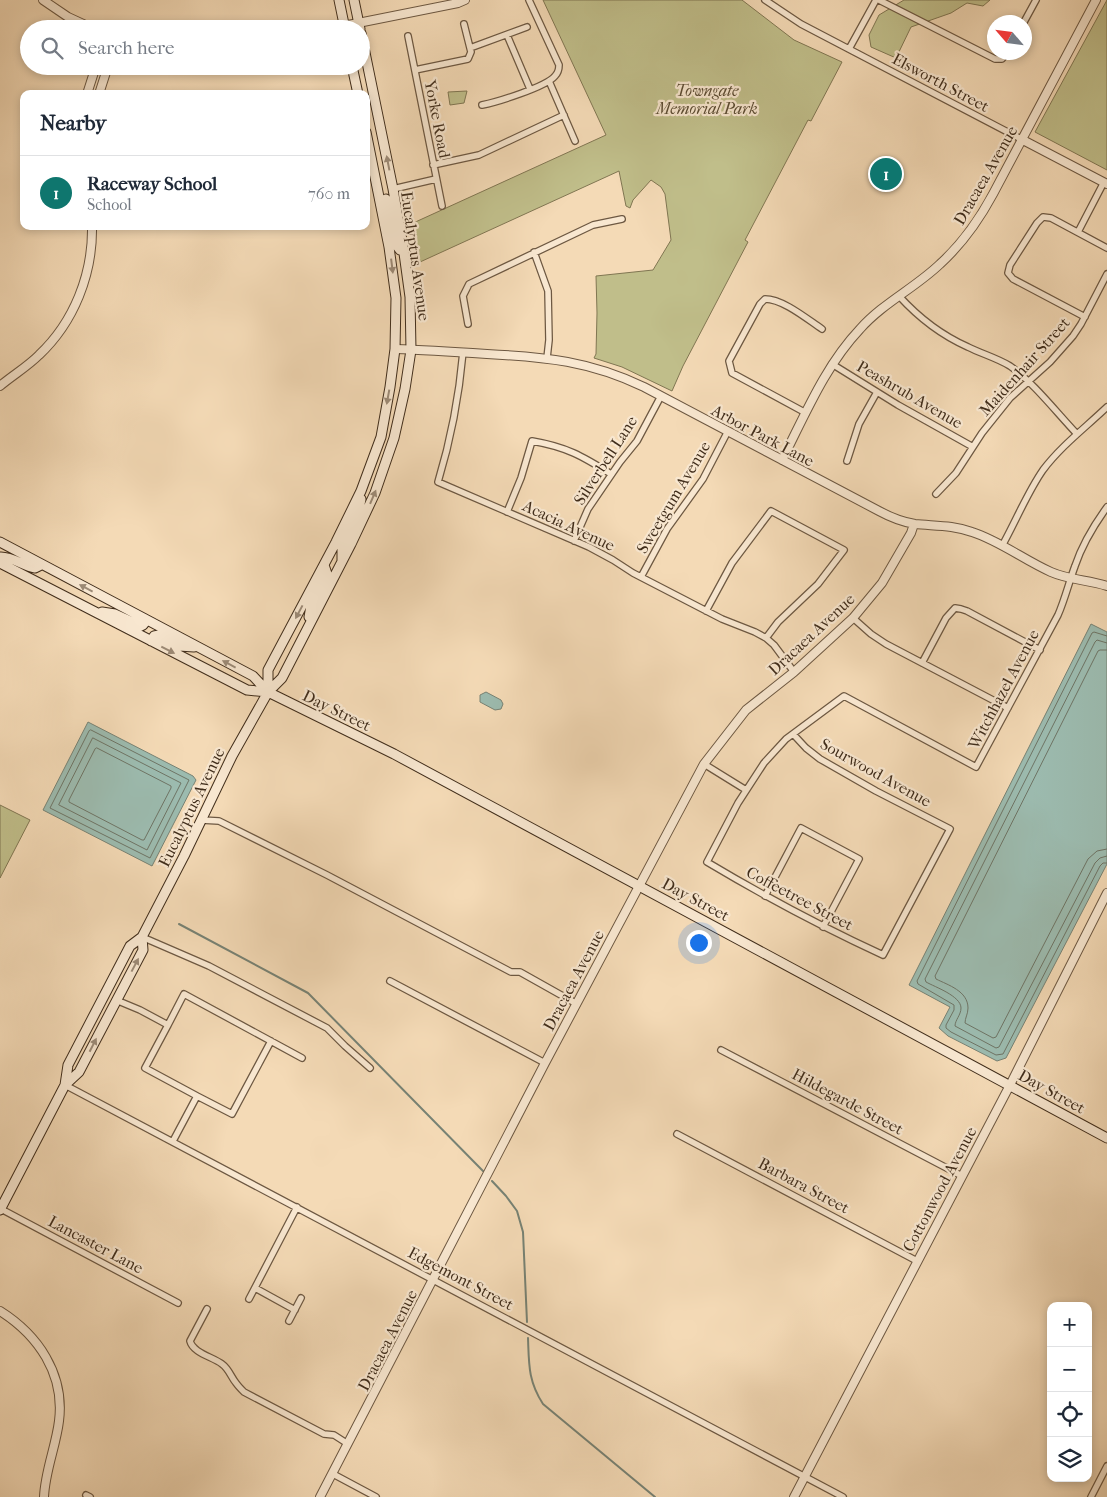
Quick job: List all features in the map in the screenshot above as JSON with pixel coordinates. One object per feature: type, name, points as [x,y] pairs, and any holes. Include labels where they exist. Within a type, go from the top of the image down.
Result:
[{"type":"main road","points":[[339,0],[343,20]]},
{"type":"main road","points":[[354,0],[359,20]]},
{"type":"main road","points":[[354,75],[357,90]]},
{"type":"main road","name":"Eucalyptus Avenue","points":[[0,1209],[65,1084],[68,1065],[130,946],[142,937],[232,756],[268,692],[282,678],[342,562],[375,493],[394,438],[405,389],[411,350],[410,297],[393,189],[370,75]]},
{"type":"main road","points":[[370,152],[376,153],[383,184],[393,189]]},
{"type":"main road","name":"Eucalyptus Avenue","points":[[268,692],[268,670],[361,492],[381,437],[395,349],[396,298],[389,247],[370,152]]},
{"type":"main road","points":[[378,187],[385,197],[397,246],[404,254]]},
{"type":"main road","points":[[342,562],[342,545],[358,514],[361,492]]},
{"type":"main road","name":"Day Street","points":[[0,542],[253,676],[268,692],[394,754],[1107,1138]]},
{"type":"main road","points":[[0,557],[5,557],[28,567],[35,568],[41,565]]},
{"type":"main road","name":"Day Street","points":[[0,563],[247,690],[268,692]]},
{"type":"main road","points":[[304,634],[312,606],[327,574],[324,565]]},
{"type":"main road","points":[[92,610],[115,614],[141,626],[147,620]]},
{"type":"main road","points":[[151,641],[154,636],[159,635],[179,646],[197,647]]},
{"type":"main road","name":"Eucalyptus Avenue","points":[[65,1084],[79,1072],[143,950],[142,937]]},
{"type":"street","points":[[43,0],[74,20]]},
{"type":"street","points":[[370,24],[465,0]]},
{"type":"street","points":[[482,105],[513,97],[557,75],[559,65],[528,0]]},
{"type":"street","name":"Elsworth Street","points":[[765,0],[792,19],[1105,183]]},
{"type":"street","points":[[849,49],[878,0],[987,54]]},
{"type":"street","points":[[1028,15],[1036,0]]},
{"type":"street","name":"Dracaea Avenue","points":[[782,460],[832,364],[846,345],[872,316],[940,264],[968,234],[985,208],[1096,0]]},
{"type":"street","points":[[415,70],[468,59],[470,48],[464,24]]},
{"type":"street","points":[[470,48],[527,28]]},
{"type":"street","points":[[507,35],[530,89]]},
{"type":"street","name":"Yorke Road","points":[[408,36],[442,206]]},
{"type":"street","points":[[88,90],[93,75]]},
{"type":"street","points":[[100,90],[105,75]]},
{"type":"street","points":[[548,81],[576,141]]},
{"type":"street","points":[[434,165],[479,155],[564,115]]},
{"type":"street","points":[[393,189],[436,179]]},
{"type":"street","points":[[1078,232],[1105,183]]},
{"type":"street","points":[[1085,317],[1019,284],[1008,273],[1010,265],[1036,223],[1043,217],[1051,218],[1107,248]]},
{"type":"street","points":[[468,324],[463,296],[468,284],[593,225],[622,219]]},
{"type":"street","points":[[0,386],[39,356],[57,336],[71,314],[80,296],[88,270],[92,230]]},
{"type":"street","points":[[534,252],[548,291],[549,340],[547,358]]},
{"type":"street","name":"Maidenhair Street","points":[[936,494],[956,474],[982,433],[1010,398],[1063,348],[1081,324],[1107,274]]},
{"type":"street","points":[[899,296],[919,317],[940,332],[971,349],[1001,361],[1019,373],[1077,434]]},
{"type":"street","points":[[806,413],[732,373],[729,361],[760,304],[765,299],[772,299],[799,313],[822,329]]},
{"type":"street","name":"Arbor Park Lane","points":[[395,349],[547,358],[575,363],[610,373],[661,396],[879,512],[914,524],[958,528],[980,534],[1051,572],[1107,586]]},
{"type":"street","name":"Acacia Avenue","points":[[463,352],[457,405],[438,482],[599,552],[641,577],[706,611],[755,632],[774,645],[794,672]]},
{"type":"street","name":"Peashrub Avenue","points":[[832,364],[974,447]]},
{"type":"street","points":[[847,461],[859,424],[878,392]]},
{"type":"street","name":"Silverbell Lane","points":[[574,541],[588,509],[611,474],[637,441],[661,396]]},
{"type":"street","points":[[1002,546],[1039,476],[1056,455],[1107,407]]},
{"type":"street","name":"Sweetgum Avenue","points":[[641,577],[667,529],[703,479],[728,431]]},
{"type":"street","points":[[507,512],[521,478],[532,440],[574,452],[611,474]]},
{"type":"street","name":"Witchhazel Avenue","points":[[707,862],[746,790],[764,763],[786,739],[844,696],[976,767],[1064,603],[1075,565],[1088,538],[1107,507]]},
{"type":"street","points":[[706,611],[732,563],[771,511],[844,550],[818,584],[778,622],[766,638]]},
{"type":"street","name":"Dracaea Avenue","points":[[320,1497],[545,1063],[704,764],[746,710],[794,672],[854,618],[882,583],[911,533],[914,524]]},
{"type":"street","points":[[922,663],[946,618],[954,608],[961,609],[1040,650]]},
{"type":"street","points":[[854,618],[878,639],[1008,708]]},
{"type":"street","name":"Sourwood Avenue","points":[[792,734],[824,762],[950,829],[883,955]]},
{"type":"street","points":[[704,764],[746,790]]},
{"type":"street","points":[[201,820],[219,821],[321,872],[511,972],[520,972],[576,1004]]},
{"type":"street","points":[[764,896],[801,828],[826,841],[859,859],[823,927]]},
{"type":"street","name":"Coffeetree Street","points":[[707,862],[764,896],[823,927],[883,955]]},
{"type":"street","name":"Cottonwood Avenue","points":[[794,1497],[1010,1085],[1107,894]]},
{"type":"street","points":[[142,937],[209,966],[328,1028],[370,1068]]},
{"type":"street","points":[[390,981],[545,1063]]},
{"type":"street","points":[[271,1041],[232,1114],[145,1068],[184,994],[271,1041],[302,1058]]},
{"type":"street","points":[[116,1000],[168,1025]]},
{"type":"street","name":"Hildegarde Street","points":[[721,1050],[962,1176]]},
{"type":"street","name":"Edgemont Street","points":[[65,1084],[843,1497]]},
{"type":"street","points":[[173,1141],[197,1096]]},
{"type":"street","name":"Barbara Street","points":[[677,1134],[918,1261]]},
{"type":"street","points":[[249,1299],[297,1207]]},
{"type":"street","name":"Lancaster Lane","points":[[0,1209],[178,1303]]},
{"type":"street","points":[[255,1288],[295,1310]]},
{"type":"street","points":[[289,1321],[301,1298]]},
{"type":"street","points":[[207,1309],[190,1341],[191,1345],[223,1364],[235,1383],[244,1392],[324,1434],[334,1435],[348,1444]]},
{"type":"street","points":[[0,1311],[22,1326],[33,1338],[43,1352],[54,1374],[59,1398],[59,1419],[44,1497]]},
{"type":"street","points":[[1091,1497],[1107,1466]]},
{"type":"street","points":[[333,1474],[376,1497]]},
{"type":"green space","name":"Towngate Memorial Park","points":[[543,0],[742,0],[794,40],[842,62],[811,121],[808,120],[745,240],[748,242],[683,366],[672,391],[622,367],[594,358],[596,354],[597,313],[596,276],[653,270],[671,240],[665,194],[661,187],[651,180],[633,200],[630,208],[626,206],[619,171],[420,262],[411,224],[606,135]]},
{"type":"green space","points":[[904,0],[990,0],[983,6],[967,3],[951,13],[911,27],[896,58],[871,47],[869,35],[879,15]]},
{"type":"green space","points":[[1107,0],[1107,170],[1035,132]]},
{"type":"green space","points":[[467,91],[464,103],[450,105],[448,92]]},
{"type":"green space","points":[[0,805],[30,820],[0,878]]},
{"type":"water","points":[[1091,624],[1107,632],[1107,864],[1006,1058],[997,1061],[948,1036],[939,1028],[950,1007],[909,985]]},
{"type":"water","points":[[486,692],[501,700],[503,704],[501,709],[495,710],[480,702],[480,695]]},
{"type":"water","points":[[88,722],[193,776],[196,780],[152,866],[43,810]]},
{"type":"waterway","points":[[179,924],[308,993],[483,1171]]},
{"type":"waterway","points":[[492,1181],[517,1211],[523,1232],[527,1322]]},
{"type":"waterway","points":[[528,1338],[532,1380],[534,1388],[543,1404],[655,1497]]},
{"type":"place","name":"Raceway School","points":[[886,174]]}]
